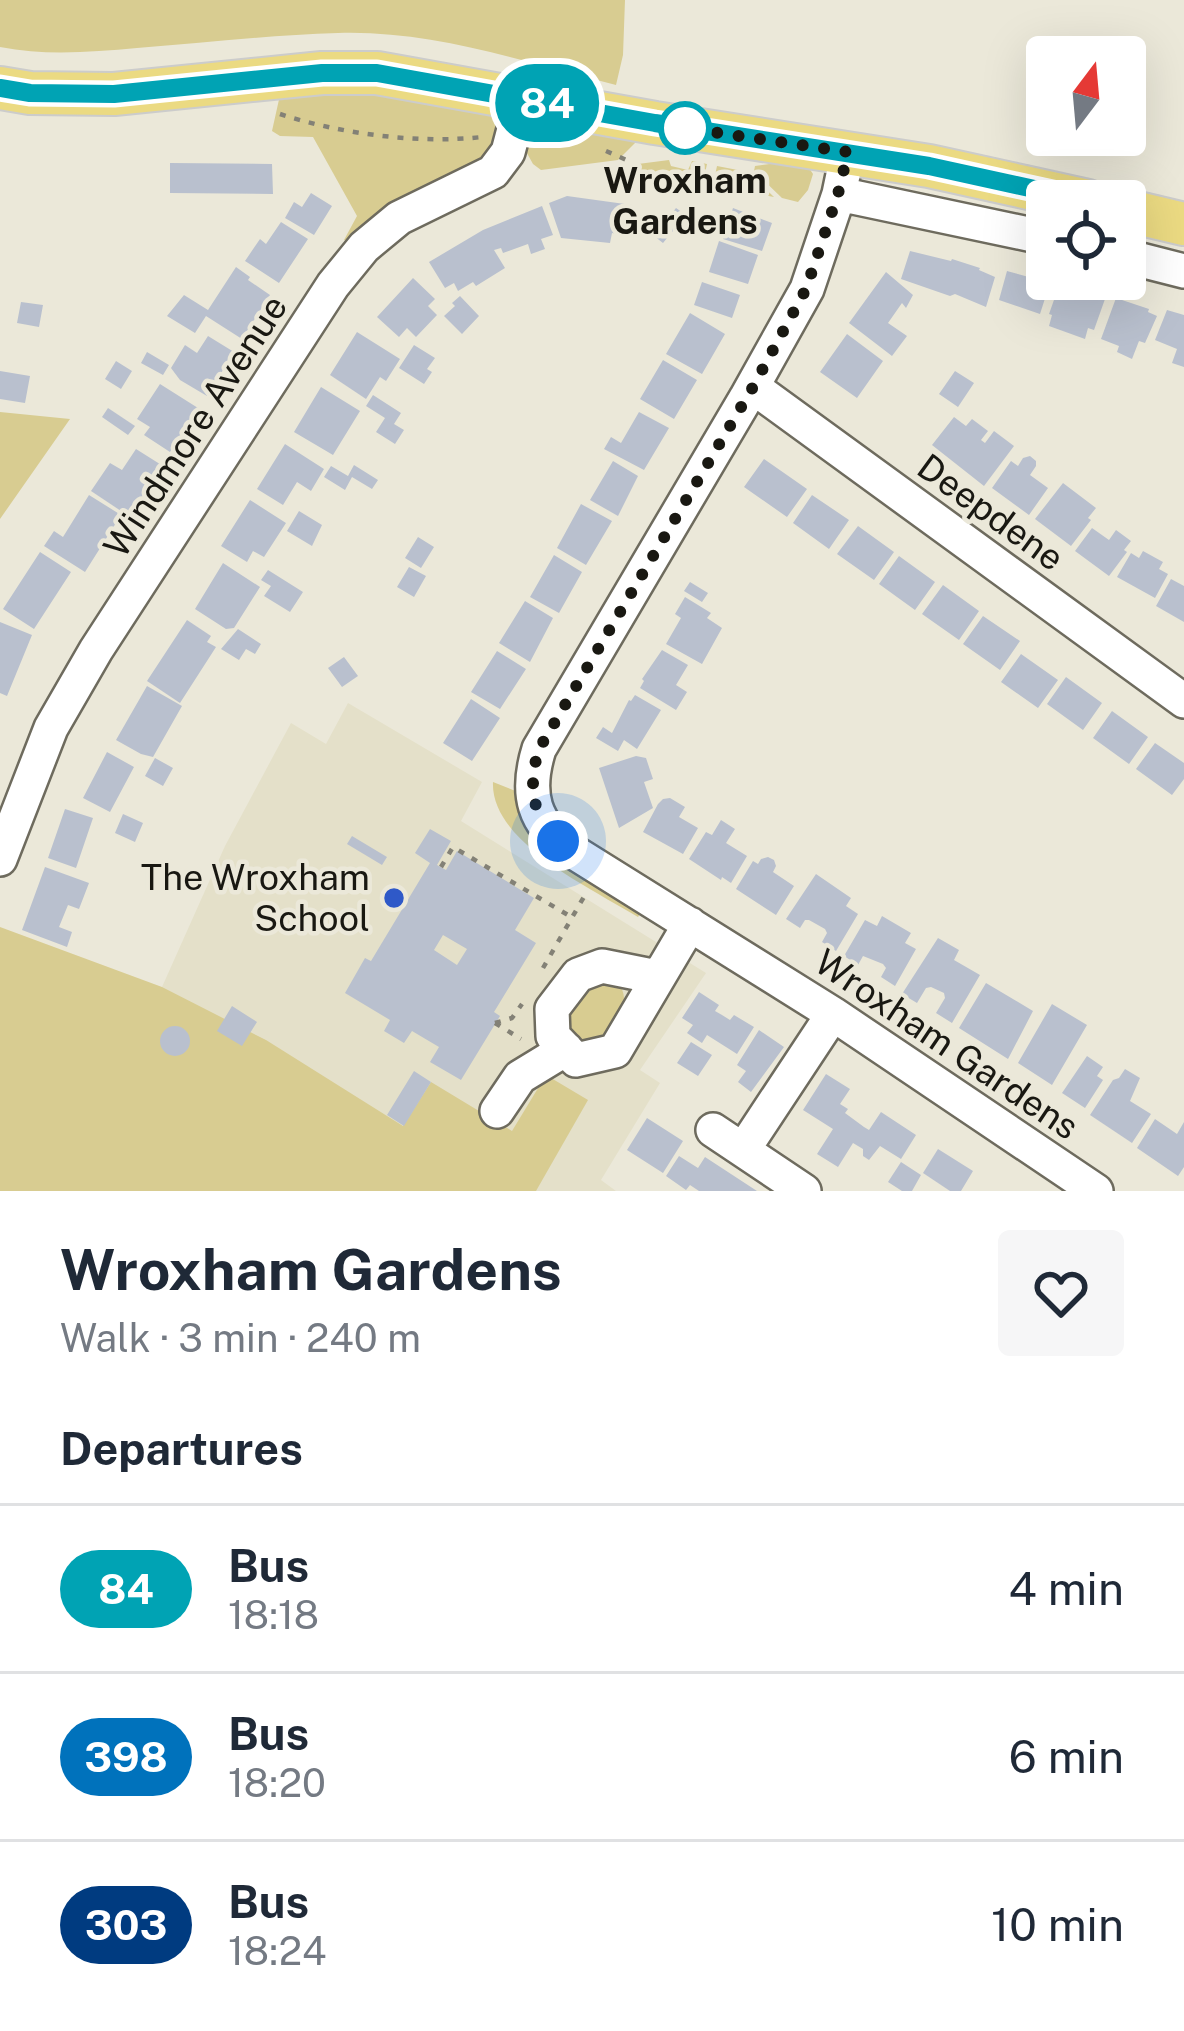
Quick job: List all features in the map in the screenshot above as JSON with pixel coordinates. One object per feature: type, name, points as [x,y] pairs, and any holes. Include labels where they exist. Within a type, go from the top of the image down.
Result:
[{"type":"main road","points":[[0,88],[114,94],[322,73],[377,73],[517,116],[655,123],[848,152],[1026,186]]},
{"type":"main road","points":[[1146,214],[1184,224]]},
{"type":"street","name":"Windmore Avenue","points":[[0,859],[51,728],[67,700],[333,285],[364,247],[399,218],[493,172],[508,152],[517,116]]},
{"type":"street","name":"Wroxham Gardens","points":[[848,152],[806,289],[539,749],[532,788],[537,813],[547,830],[572,851],[833,1013],[1096,1191]]},
{"type":"street","points":[[838,194],[1026,234]]},
{"type":"street","points":[[1146,261],[1184,271]]},
{"type":"street","name":"Deepdene","points":[[753,387],[1184,701]]},
{"type":"street","points":[[657,977],[602,966],[578,975],[552,1009],[553,1036],[577,1060],[615,1051],[689,924]]},
{"type":"street","points":[[743,1150],[833,1013]]},
{"type":"street","points":[[497,1111],[520,1076],[566,1049]]},
{"type":"street","points":[[713,1130],[804,1191]]},
{"type":"path","points":[[273,111],[328,128],[468,139],[517,116]]},
{"type":"path","points":[[597,149],[631,161]]},
{"type":"path","points":[[441,867],[453,847],[574,918]]},
{"type":"path","points":[[537,978],[588,890]]},
{"type":"path","points":[[495,1024],[512,1018],[525,998]]},
{"type":"shaded area","points":[[0,0],[625,0],[623,55],[616,85],[478,49],[373,33],[34,52],[0,47]]},
{"type":"shaded area","points":[[352,86],[490,110],[497,128],[487,157],[354,244],[344,240],[357,216],[313,137],[280,136],[272,131],[280,95]]},
{"type":"shaded area","points":[[540,120],[635,135],[635,143],[618,160],[541,170],[523,146],[531,125]]},
{"type":"shaded area","points":[[669,160],[671,166],[688,170],[692,161],[707,164],[703,183],[636,172],[638,164]]},
{"type":"shaded area","points":[[785,162],[809,168],[813,174],[798,202],[782,198],[754,171],[755,166]]},
{"type":"shaded area","points":[[717,166],[748,172],[774,197],[713,185]]},
{"type":"shaded area","points":[[0,412],[70,419],[0,519]]},
{"type":"shaded area","name":"The Wroxham School","points":[[348,703],[482,782],[461,821],[706,973],[640,1070],[660,1083],[601,1180],[616,1191],[106,1191],[115,1143],[162,987],[225,846],[291,723],[326,744]]},
{"type":"shaded area","points":[[493,782],[518,792],[644,908],[638,917],[547,862],[526,844],[497,804]]},
{"type":"shaded area","points":[[0,927],[162,987],[266,1040],[403,1126],[431,1082],[512,1131],[546,1075],[588,1100],[536,1191],[0,1191]]},
{"type":"shaded area","points":[[616,980],[623,1005],[600,1044],[589,1047],[567,1036],[565,1008],[580,989]]},
{"type":"building","points":[[170,163],[272,164],[273,194],[170,193]]},
{"type":"building","points":[[311,193],[332,206],[314,235],[285,218],[294,202],[302,207]]},
{"type":"building","points":[[567,196],[632,205],[627,236],[612,233],[610,243],[561,238],[549,203]]},
{"type":"building","points":[[542,206],[553,235],[541,239],[545,249],[531,254],[528,244],[503,253],[501,248],[494,250],[505,268],[476,286],[473,282],[458,291],[454,283],[445,288],[429,262],[483,230]]},
{"type":"building","points":[[676,208],[686,215],[663,243],[654,236]]},
{"type":"building","points":[[733,208],[772,223],[762,251],[723,239]]},
{"type":"building","points":[[281,222],[308,239],[279,283],[245,261],[260,239],[266,244]]},
{"type":"building","points":[[719,241],[758,255],[748,284],[709,272]]},
{"type":"building","points":[[910,251],[952,259],[995,277],[986,307],[901,279]]},
{"type":"building","points":[[236,267],[270,295],[242,339],[206,316],[195,333],[167,316],[184,295],[208,310]]},
{"type":"building","points":[[1007,271],[1026,276],[1026,300],[1044,300],[1040,314],[999,300]]},
{"type":"building","points":[[886,272],[913,295],[888,323],[907,336],[892,356],[849,323]]},
{"type":"building","points":[[413,278],[435,299],[428,306],[437,315],[416,337],[407,328],[399,337],[377,317]]},
{"type":"building","points":[[702,282],[740,295],[732,318],[694,305]]},
{"type":"building","points":[[460,296],[479,316],[462,334],[444,316]]},
{"type":"building","points":[[1054,300],[1105,300],[1094,330],[1088,328],[1085,339],[1049,326]]},
{"type":"building","points":[[1115,300],[1149,309],[1157,316],[1132,359],[1117,352],[1119,346],[1101,339]]},
{"type":"building","points":[[21,302],[43,305],[39,327],[17,323]]},
{"type":"building","points":[[1167,310],[1184,315],[1184,367],[1172,363],[1177,349],[1155,340]]},
{"type":"building","points":[[690,313],[725,334],[702,374],[666,354]]},
{"type":"building","points":[[357,332],[400,359],[366,399],[330,375]]},
{"type":"building","points":[[847,334],[883,361],[857,398],[820,372]]},
{"type":"building","points":[[208,336],[234,352],[207,396],[180,380],[171,368],[185,345],[197,353]]},
{"type":"building","points":[[414,345],[435,358],[424,384],[399,368]]},
{"type":"building","points":[[147,352],[169,365],[163,375],[141,363]]},
{"type":"building","points":[[663,360],[697,380],[674,419],[640,399]]},
{"type":"building","points":[[116,361],[132,371],[121,389],[105,379]]},
{"type":"building","points":[[0,371],[30,376],[25,403],[0,399]]},
{"type":"building","points":[[955,371],[974,383],[958,407],[939,394]]},
{"type":"building","points":[[160,384],[198,408],[170,452],[144,435],[150,427],[137,419]]},
{"type":"building","points":[[321,387],[360,411],[333,455],[294,432]]},
{"type":"building","points":[[373,395],[401,413],[394,424],[404,430],[395,444],[376,432],[385,418],[366,406]]},
{"type":"building","points":[[108,408],[135,426],[128,435],[102,417]]},
{"type":"building","points":[[639,412],[669,428],[644,470],[604,449],[611,437],[621,443]]},
{"type":"building","points":[[954,417],[966,426],[972,419],[988,431],[981,440],[985,443],[994,431],[1014,446],[984,486],[932,445]]},
{"type":"building","points":[[285,444],[324,469],[311,491],[297,482],[283,505],[257,489]]},
{"type":"building","points":[[136,449],[163,466],[130,517],[91,491],[110,463],[122,470]]},
{"type":"building","points":[[1030,456],[1036,466],[1030,475],[1048,488],[1029,515],[992,488],[1011,461],[1018,466]]},
{"type":"building","points":[[764,459],[807,489],[787,517],[744,487]]},
{"type":"building","points":[[613,461],[638,476],[618,516],[590,500]]},
{"type":"building","points":[[354,465],[378,480],[372,489],[352,477],[345,490],[324,477],[331,466],[348,476]]},
{"type":"building","points":[[1063,483],[1096,508],[1071,546],[1035,519]]},
{"type":"building","points":[[89,495],[121,515],[85,572],[44,546],[54,531],[63,537]]},
{"type":"building","points":[[812,495],[849,520],[829,549],[793,523]]},
{"type":"building","points":[[250,500],[286,523],[264,557],[253,551],[247,562],[221,546]]},
{"type":"building","points":[[581,504],[612,521],[586,565],[557,548]]},
{"type":"building","points":[[299,511],[322,525],[312,546],[287,531]]},
{"type":"building","points":[[858,526],[894,552],[874,580],[837,554]]},
{"type":"building","points":[[1092,528],[1109,540],[1116,530],[1131,541],[1109,576],[1075,551]]},
{"type":"building","points":[[418,537],[434,547],[421,568],[405,558]]},
{"type":"building","points":[[1143,551],[1163,562],[1159,569],[1168,574],[1155,598],[1117,577],[1131,553],[1139,558]]},
{"type":"building","points":[[40,552],[71,572],[34,629],[3,609]]},
{"type":"building","points":[[554,555],[582,572],[559,613],[530,597]]},
{"type":"building","points":[[899,556],[935,582],[915,610],[879,584]]},
{"type":"building","points":[[223,563],[260,587],[234,628],[226,629],[195,609]]},
{"type":"building","points":[[409,567],[426,576],[414,597],[397,587]]},
{"type":"building","points":[[268,570],[303,592],[290,612],[264,596],[271,586],[261,580]]},
{"type":"building","points":[[1171,579],[1184,586],[1184,622],[1156,606]]},
{"type":"building","points":[[690,582],[708,593],[702,602],[684,591]]},
{"type":"building","points":[[943,585],[979,611],[959,640],[922,614]]},
{"type":"building","points":[[685,597],[711,613],[707,618],[722,628],[702,664],[666,644],[681,618],[675,614]]},
{"type":"building","points":[[525,601],[553,618],[530,662],[499,643]]},
{"type":"building","points":[[983,616],[1020,641],[1000,670],[963,644]]},
{"type":"building","points":[[187,620],[211,636],[207,642],[216,647],[180,703],[147,681]]},
{"type":"building","points":[[0,622],[32,635],[7,696],[0,693]]},
{"type":"building","points":[[238,629],[261,644],[255,654],[246,649],[239,660],[221,649]]},
{"type":"building","points":[[662,650],[688,665],[676,685],[687,692],[676,710],[640,688]]},
{"type":"building","points":[[497,651],[526,669],[500,709],[471,692]]},
{"type":"building","points":[[1021,654],[1058,680],[1038,708],[1001,682]]},
{"type":"building","points":[[344,657],[358,676],[342,687],[328,668]]},
{"type":"building","points":[[1066,677],[1102,703],[1083,730],[1047,704]]},
{"type":"building","points":[[147,686],[182,706],[153,757],[116,740]]},
{"type":"building","points":[[635,695],[661,710],[637,749],[624,740],[618,751],[596,738],[603,727],[612,733]]},
{"type":"building","points":[[471,699],[500,718],[472,761],[443,743]]},
{"type":"building","points":[[1112,711],[1148,737],[1129,764],[1093,738]]},
{"type":"building","points":[[1155,743],[1184,763],[1184,779],[1172,795],[1136,769]]},
{"type":"building","points":[[107,752],[134,767],[110,812],[83,798]]},
{"type":"building","points":[[636,756],[646,758],[653,779],[644,782],[653,808],[619,828],[599,768]]},
{"type":"building","points":[[155,758],[173,768],[163,786],[145,776]]},
{"type":"building","points":[[670,798],[685,807],[679,817],[698,828],[683,854],[643,832],[658,804]]},
{"type":"building","points":[[65,809],[93,818],[76,868],[48,858]]},
{"type":"building","points":[[123,814],[143,823],[135,842],[115,833]]},
{"type":"building","points":[[721,820],[735,829],[726,843],[747,856],[731,883],[689,859],[706,832],[712,835]]},
{"type":"building","points":[[430,829],[451,841],[437,865],[446,870],[457,851],[534,898],[515,930],[536,943],[494,1012],[500,1016],[461,1080],[430,1062],[439,1047],[412,1031],[404,1043],[384,1031],[390,1020],[345,993],[365,958],[371,961],[430,863],[415,853]],"holes":[[[443,935],[467,949],[457,965],[434,950]]]},
{"type":"building","points":[[352,836],[387,857],[382,865],[347,844]]},
{"type":"building","points":[[768,857],[776,866],[773,872],[794,886],[776,915],[736,889],[753,861],[758,864]]},
{"type":"building","points":[[45,867],[89,883],[79,909],[68,905],[59,927],[72,932],[67,947],[22,930]]},
{"type":"building","points":[[816,874],[851,898],[846,906],[858,914],[836,951],[822,942],[825,929],[809,920],[800,928],[786,919]]},
{"type":"building","points":[[882,916],[911,933],[905,943],[916,949],[895,986],[881,977],[883,964],[863,956],[858,965],[844,956],[865,920],[877,926]]},
{"type":"building","points":[[938,938],[959,950],[954,960],[980,975],[952,1023],[936,1013],[944,993],[926,988],[917,1003],[902,994]]},
{"type":"building","points":[[986,983],[1033,1011],[1008,1059],[959,1028]]},
{"type":"building","points":[[699,992],[719,1005],[715,1011],[754,1027],[737,1054],[707,1035],[702,1043],[687,1033],[693,1025],[682,1018]]},
{"type":"building","points":[[1052,1004],[1087,1025],[1052,1085],[1018,1063]]},
{"type":"building","points":[[232,1006],[257,1022],[242,1046],[217,1031]]},
{"type":"building","points":[[175,1026],[186,1030],[190,1041],[186,1052],[175,1056],[164,1052],[160,1041],[164,1030]]},
{"type":"building","points":[[759,1030],[784,1047],[751,1092],[738,1082],[746,1071],[737,1065]]},
{"type":"building","points":[[691,1042],[712,1055],[698,1076],[677,1063]]},
{"type":"building","points":[[1087,1056],[1103,1067],[1097,1076],[1103,1080],[1085,1108],[1062,1093]]},
{"type":"building","points":[[1125,1069],[1140,1078],[1130,1101],[1151,1114],[1132,1143],[1090,1115]]},
{"type":"building","points":[[414,1071],[431,1082],[404,1126],[387,1115]]},
{"type":"building","points":[[826,1074],[850,1089],[840,1104],[864,1127],[869,1130],[881,1112],[916,1135],[901,1159],[880,1146],[869,1160],[853,1143],[838,1167],[817,1154],[833,1129],[803,1110]]},
{"type":"building","points":[[647,1118],[683,1141],[663,1173],[627,1150]]},
{"type":"building","points":[[1155,1119],[1177,1134],[1184,1122],[1184,1167],[1178,1176],[1137,1148]]},
{"type":"building","points":[[938,1149],[973,1171],[961,1191],[950,1191],[923,1173]]},
{"type":"building","points":[[679,1156],[698,1168],[705,1157],[757,1191],[699,1191],[690,1185],[686,1190],[666,1176]]},
{"type":"building","points":[[901,1162],[921,1175],[912,1191],[888,1182]]},
{"type":"bus line","name":"84","points":[[0,88],[114,94],[322,73],[377,73],[1026,186]]},
{"type":"place","name":"Wroxham Gardens","points":[[685,128]]},
{"type":"place","name":"The Wroxham School","points":[[394,898]]},
{"type":"route","points":[[558,841],[537,813],[532,788],[539,749],[806,289],[848,152],[685,128]]}]
